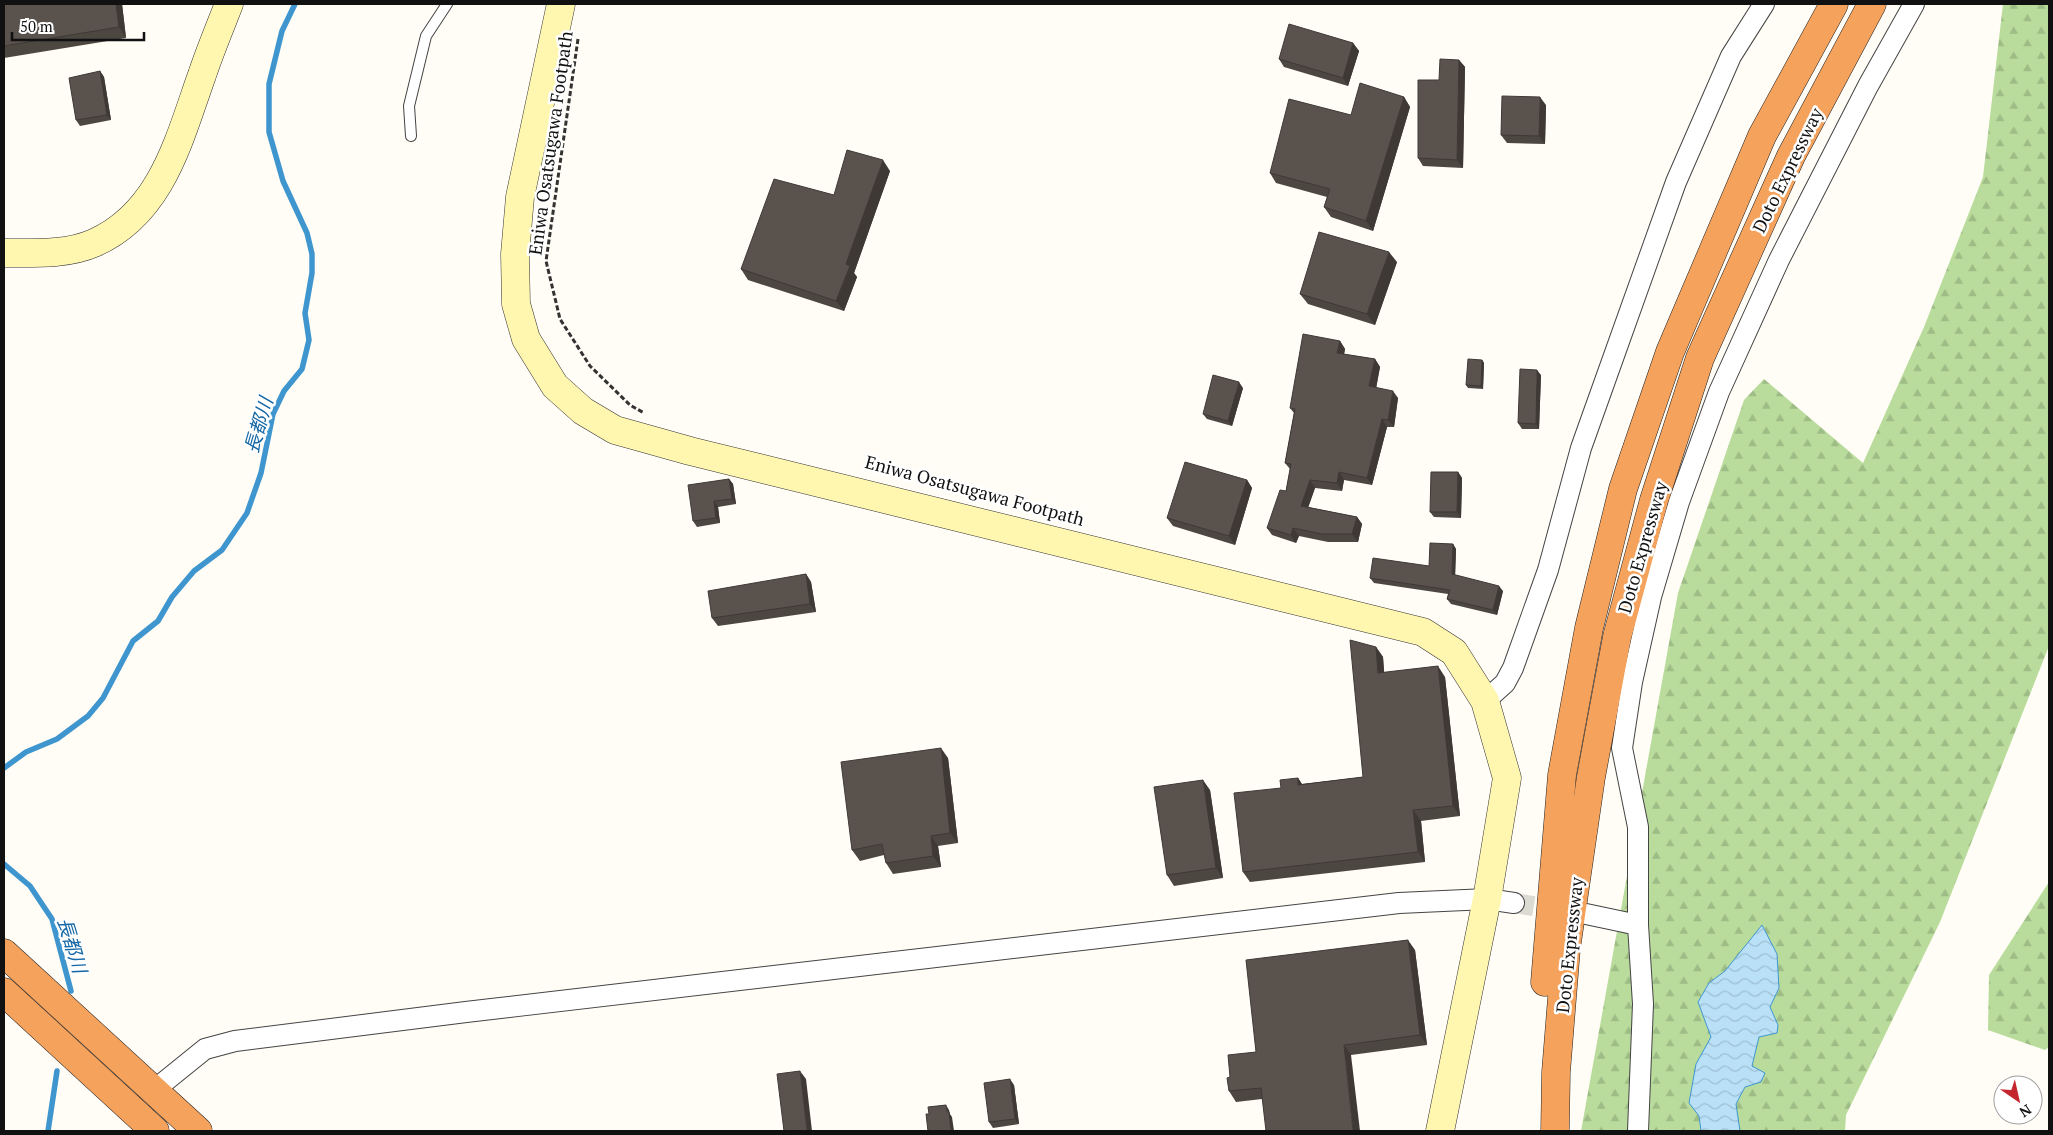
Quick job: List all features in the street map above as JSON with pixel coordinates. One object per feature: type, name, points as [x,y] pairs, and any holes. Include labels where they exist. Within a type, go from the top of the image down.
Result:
[{"type":"highway","name":"Doto Expressway","points":[[1541,1131],[1541,1076],[1546,950],[1562,775],[1589,628],[1623,490],[1670,352],[1762,136],[1834,4]]},
{"type":"highway","name":"Doto Expressway","points":[[1555,1131],[1556,1072],[1566,949],[1591,777],[1617,637],[1654,500],[1704,350],[1791,156],[1872,4]]},
{"type":"highway","points":[[4,953],[198,1131]]},
{"type":"highway","points":[[4,992],[155,1131]]},
{"type":"street","points":[[4,253],[60,252],[68,250],[94,243],[132,219],[156,187],[177,149],[202,74],[229,4]]},
{"type":"street","points":[[561,4],[520,197],[515,254],[516,304],[526,339],[555,386],[583,411],[615,430],[690,451],[1424,632],[1454,652],[1485,701],[1507,778],[1487,899],[1440,1131]]},
{"type":"street","points":[[1485,701],[1505,683],[1514,668],[1548,570],[1581,448],[1676,182],[1731,56],[1764,4]]},
{"type":"street","points":[[1638,1131],[1644,1004],[1638,925],[1638,827],[1622,748],[1632,682],[1651,597],[1679,502],[1719,392],[1779,260],[1868,86],[1914,4]]},
{"type":"street","points":[[153,1091],[205,1049],[235,1041],[466,1012],[1399,903],[1487,899],[1514,903]]},
{"type":"street","points":[[1586,914],[1638,925]]},
{"type":"lane","points":[[411,136],[409,106],[426,36],[447,4]]},
{"type":"path","name":"Eniwa Osatsugawa Footpath","points":[[579,37],[546,261],[560,319],[590,366],[630,405],[650,418]]},
{"type":"green space","points":[[2003,4],[2049,4],[2049,646],[1940,922],[1846,1115],[1845,1131],[1581,1131],[1678,593],[1744,400],[1764,379],[1863,463],[1924,327],[1983,177]]},
{"type":"green space","points":[[2049,882],[2049,1047],[2045,1050],[1988,1030],[1989,975]]},
{"type":"water","points":[[1762,925],[1777,954],[1779,988],[1770,1007],[1778,1025],[1777,1033],[1759,1037],[1752,1066],[1765,1073],[1761,1082],[1745,1087],[1736,1104],[1740,1131],[1701,1131],[1699,1116],[1689,1103],[1696,1064],[1711,1037],[1698,1002],[1709,983],[1725,971]]},
{"type":"building","points":[[4,4],[116,4],[119,27],[4,46]]},
{"type":"building","points":[[1289,24],[1353,43],[1343,78],[1279,59]]},
{"type":"building","points":[[1440,59],[1459,60],[1457,160],[1418,158],[1418,80],[1439,80]]},
{"type":"building","points":[[100,71],[107,115],[76,120],[69,78]]},
{"type":"building","points":[[1360,83],[1404,97],[1366,221],[1324,207],[1330,189],[1270,173],[1289,99],[1351,115]]},
{"type":"building","points":[[1502,96],[1540,97],[1539,136],[1501,135]]},
{"type":"building","points":[[847,150],[883,160],[846,264],[850,266],[836,301],[741,269],[774,179],[834,195]]},
{"type":"building","points":[[1319,232],[1389,252],[1367,314],[1300,294]]},
{"type":"building","points":[[1303,334],[1340,341],[1337,353],[1375,359],[1369,386],[1393,391],[1388,420],[1382,419],[1367,478],[1339,472],[1337,483],[1310,480],[1301,506],[1357,517],[1352,534],[1322,534],[1293,528],[1291,535],[1267,528],[1280,490],[1286,491],[1291,464],[1285,463],[1295,409],[1290,408]]},
{"type":"building","points":[[1468,359],[1482,360],[1481,386],[1466,385]]},
{"type":"building","points":[[1520,369],[1537,370],[1536,424],[1518,423]]},
{"type":"building","points":[[1213,375],[1239,382],[1228,421],[1203,414]]},
{"type":"building","points":[[1185,462],[1247,480],[1229,536],[1167,518]]},
{"type":"building","points":[[1431,472],[1458,472],[1457,512],[1430,512]]},
{"type":"building","points":[[729,479],[732,499],[714,501],[716,518],[693,521],[688,485]]},
{"type":"building","points":[[1430,543],[1453,544],[1452,574],[1499,586],[1493,610],[1447,599],[1450,590],[1370,578],[1373,558],[1429,566]]},
{"type":"building","points":[[806,574],[810,604],[712,618],[708,591]]},
{"type":"building","points":[[1350,640],[1376,647],[1378,673],[1438,666],[1453,806],[1413,810],[1418,852],[1243,872],[1234,793],[1281,788],[1280,780],[1298,778],[1298,785],[1363,777]]},
{"type":"building","points":[[941,748],[950,833],[931,836],[933,856],[886,863],[882,844],[852,850],[841,762]]},
{"type":"building","points":[[1203,780],[1216,868],[1167,875],[1154,787]]},
{"type":"building","points":[[1408,940],[1420,1035],[1344,1045],[1353,1131],[1266,1131],[1261,1088],[1229,1091],[1227,1078],[1230,1077],[1228,1055],[1256,1052],[1246,960]]},
{"type":"building","points":[[800,1071],[807,1131],[784,1131],[777,1074]]},
{"type":"building","points":[[1010,1079],[1015,1119],[989,1122],[984,1083]]},
{"type":"building","points":[[946,1105],[947,1112],[949,1112],[951,1131],[928,1131],[926,1114],[929,1114],[928,1107]]},
{"type":"waterway","name":"長都川","points":[[4,768],[26,752],[57,739],[88,716],[103,698],[133,641],[158,621],[172,597],[194,571],[222,550],[247,513],[261,473],[273,414],[284,391],[302,369],[309,340],[305,313],[312,273],[312,254],[307,233],[283,181],[269,132],[269,84],[282,31],[295,4]]},
{"type":"waterway","name":"長都川","points":[[4,864],[30,886],[52,919],[71,991]]},
{"type":"waterway","name":"長都川","points":[[48,1131],[57,1071]]},
{"type":"tunnel","points":[[1514,903],[1564,911]]}]
